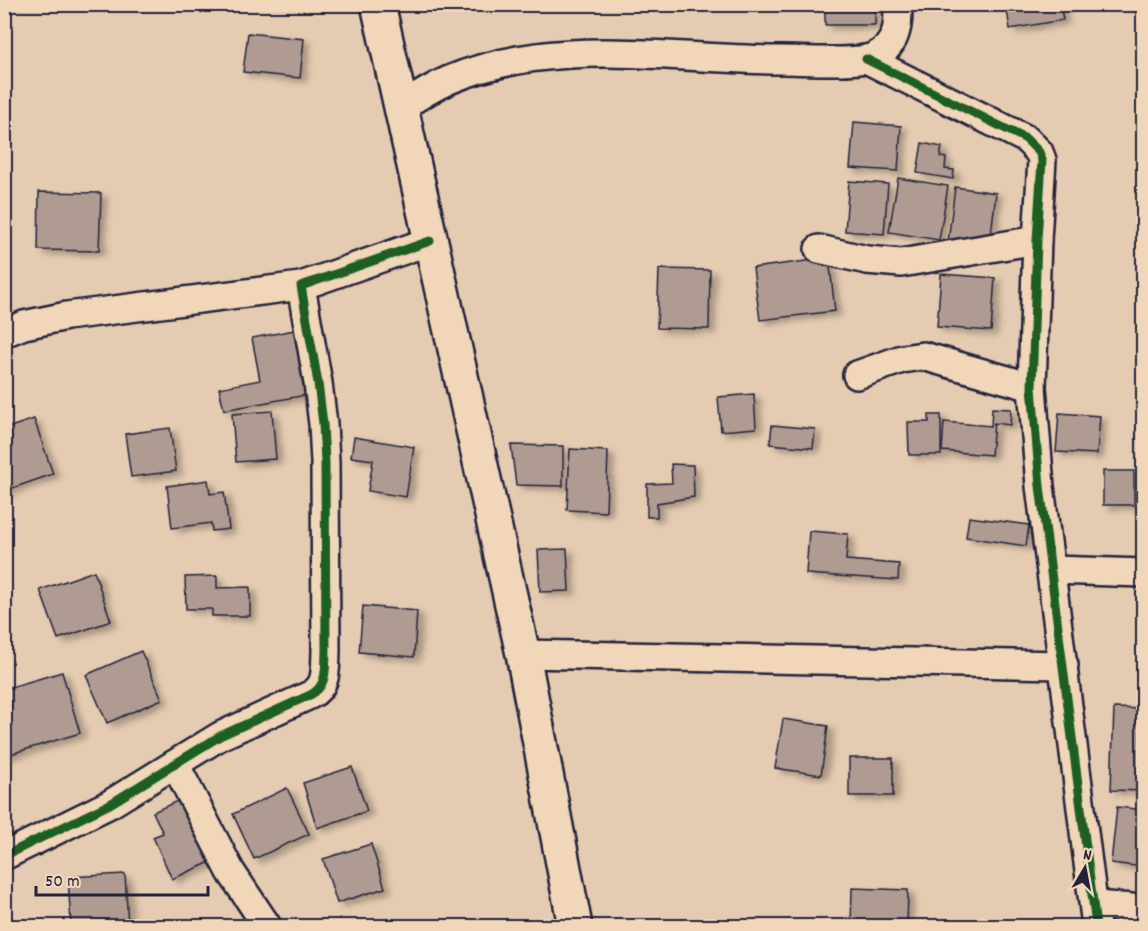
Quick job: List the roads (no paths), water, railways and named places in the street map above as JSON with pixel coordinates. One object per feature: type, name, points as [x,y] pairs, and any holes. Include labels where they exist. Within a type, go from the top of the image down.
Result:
[{"type":"main road","points":[[378,4],[523,654],[575,927]]},
{"type":"street","points":[[402,107],[432,88],[472,71],[507,63],[571,54],[619,52],[766,60],[866,59],[884,51],[895,36],[899,17],[897,4]]},
{"type":"street","points":[[866,59],[1026,139],[1039,152],[1043,169],[1037,240],[1032,387],[1040,486],[1096,916],[1143,909]]},
{"type":"street","points":[[819,249],[867,260],[901,263],[1037,240]]},
{"type":"street","points":[[4,333],[24,325],[67,316],[301,286],[430,241]]},
{"type":"street","points":[[4,856],[110,804],[220,736],[318,692],[324,681],[326,629],[323,424],[301,286]]},
{"type":"street","points":[[857,375],[902,359],[923,356],[1032,387]]},
{"type":"street","points":[[1052,570],[1143,573]]},
{"type":"street","points":[[523,654],[1064,665]]},
{"type":"street","points":[[175,764],[231,872],[267,927]]}]
